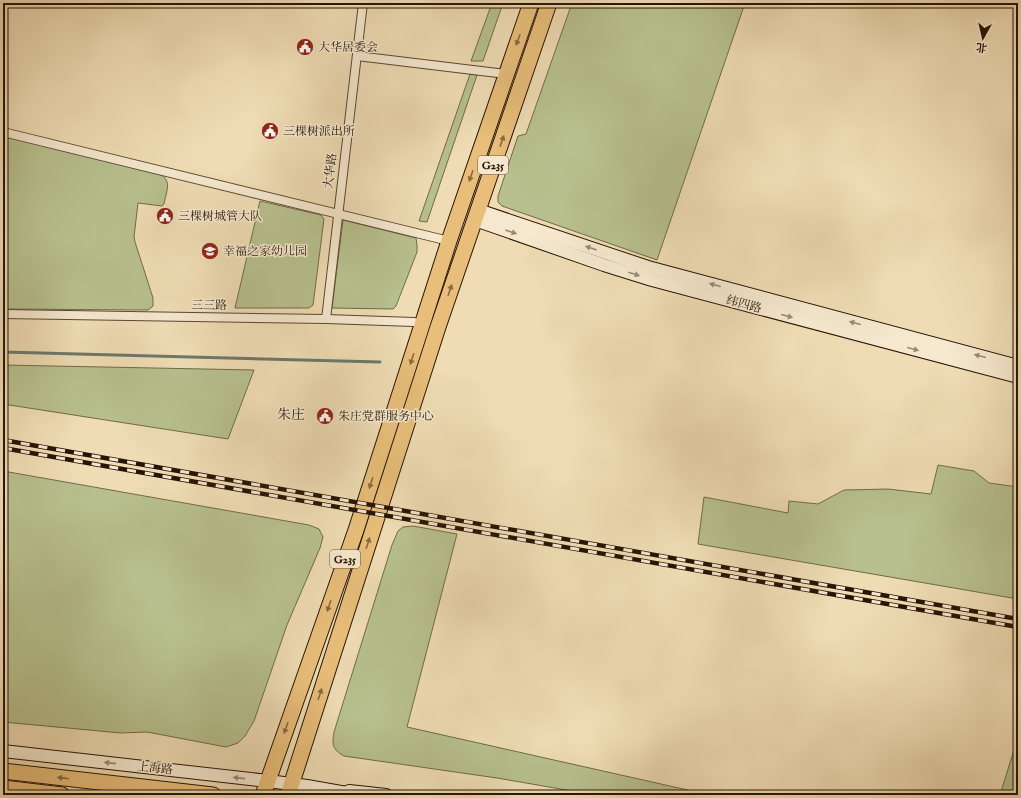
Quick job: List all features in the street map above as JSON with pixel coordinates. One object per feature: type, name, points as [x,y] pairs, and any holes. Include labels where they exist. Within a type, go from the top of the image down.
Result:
[{"type":"highway","name":"G235","points":[[266,788],[356,530],[449,241],[531,3]]},
{"type":"highway","name":"G235","points":[[290,790],[438,327],[549,3]]},
{"type":"highway","name":"上海路","points":[[3,771],[213,795]]},
{"type":"highway","points":[[3,788],[62,795]]},
{"type":"street","name":"大华路","points":[[326,319],[337,214],[363,3]]},
{"type":"street","points":[[357,56],[506,74]]},
{"type":"street","points":[[3,132],[449,241]]},
{"type":"street","name":"纬四路","points":[[476,215],[648,268],[1018,366]]},
{"type":"street","name":"纬四路","points":[[476,215],[604,264],[652,280],[1018,377]]},
{"type":"street","name":"三三路","points":[[3,314],[326,319],[414,322]]},
{"type":"street","name":"上海路","points":[[3,751],[266,788],[290,790],[308,786],[386,795]]},
{"type":"street","name":"上海路","points":[[308,786],[358,795]]},
{"type":"green space","points":[[492,3],[503,3],[483,61],[471,61]]},
{"type":"green space","points":[[572,3],[745,3],[657,260],[502,206],[498,202],[498,196],[518,136],[526,134]]},
{"type":"green space","points":[[470,74],[477,75],[427,222],[419,221]]},
{"type":"green space","points":[[3,135],[159,174],[166,180],[168,187],[164,204],[162,206],[138,203],[134,237],[153,298],[153,306],[148,310],[3,309]]},
{"type":"green space","points":[[260,201],[321,215],[324,219],[313,305],[309,308],[235,308]]},
{"type":"green space","points":[[343,220],[416,238],[417,252],[396,306],[393,309],[332,308]]},
{"type":"green space","points":[[3,365],[254,370],[228,439],[3,404]]},
{"type":"green space","points":[[938,465],[974,471],[989,483],[1018,487],[1018,599],[698,544],[704,497],[788,513],[789,501],[818,504],[844,490],[888,489],[931,494]]},
{"type":"green space","points":[[3,471],[309,525],[319,529],[323,537],[320,548],[287,625],[254,721],[245,736],[238,743],[226,747],[147,732],[121,733],[3,722]]},
{"type":"green space","points":[[413,526],[457,534],[407,727],[710,795],[595,795],[497,778],[344,756],[337,751],[333,743],[334,732],[392,545],[398,531],[403,527]]},
{"type":"green space","points":[[1018,737],[1018,795],[1000,795]]},
{"type":"waterway","points":[[3,352],[380,362]]},
{"type":"railway","points":[[3,440],[1018,619]]},
{"type":"railway","points":[[3,448],[1018,627]]},
{"type":"place","name":"大华居委会","points":[[305,47]]},
{"type":"place","name":"三棵树派出所","points":[[270,131]]},
{"type":"place","name":"三棵树城管大队","points":[[165,216]]},
{"type":"place","name":"幸福之家幼儿园","points":[[210,251]]},
{"type":"place","name":"朱庄党群服务中心","points":[[325,416]]},
{"type":"district","name":"朱庄","points":[[291,414]]}]
